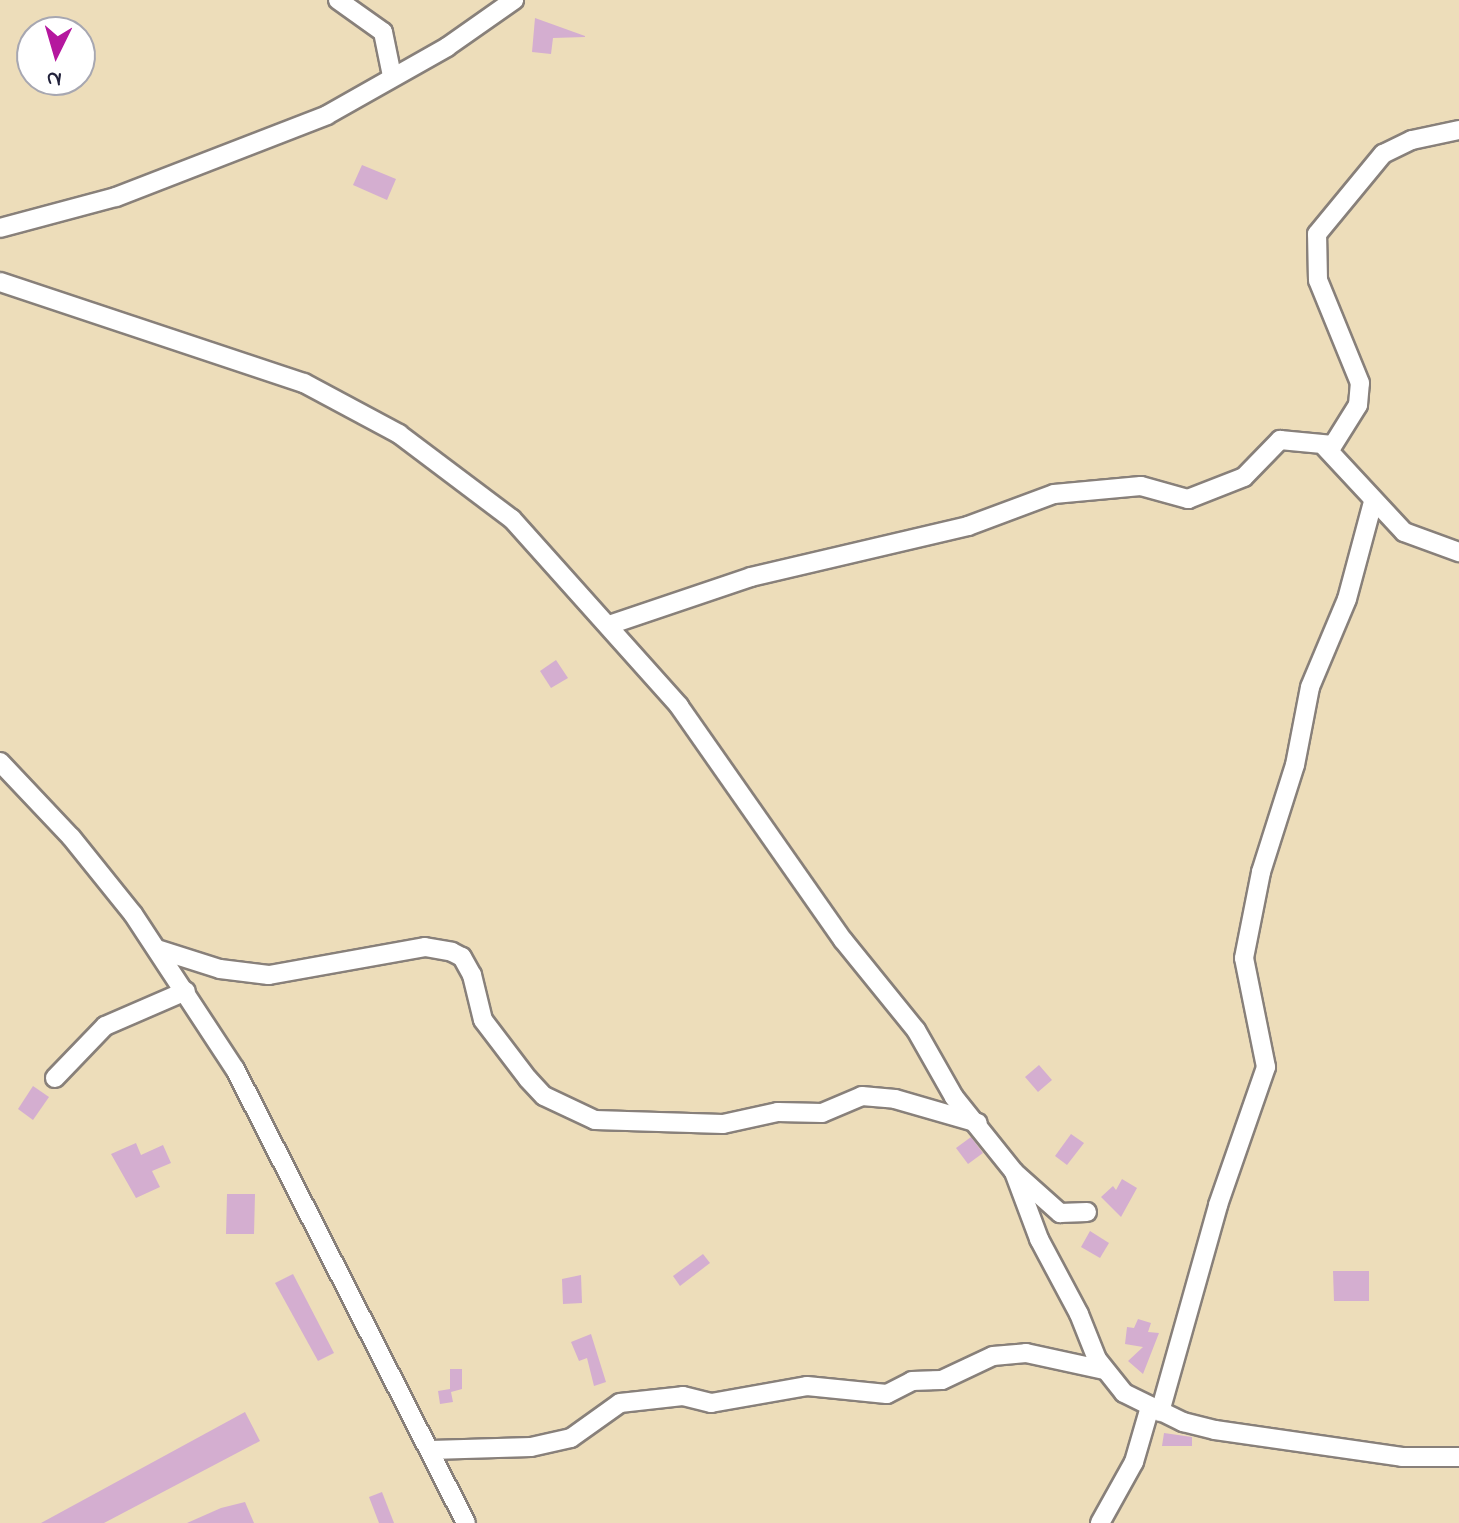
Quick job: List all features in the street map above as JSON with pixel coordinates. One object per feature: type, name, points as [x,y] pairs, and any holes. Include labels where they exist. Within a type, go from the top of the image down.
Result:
[{"type":"street","points":[[338,0],[383,32],[392,76]]},
{"type":"street","points":[[0,228],[130,191],[327,115],[447,47],[514,0]]},
{"type":"street","points":[[609,625],[751,577],[968,526],[1054,494],[1141,486],[1188,499],[1247,475],[1280,440],[1325,447],[1337,441],[1358,405],[1360,383],[1318,280],[1317,234],[1339,201],[1389,149],[1459,130]]},
{"type":"street","points":[[0,282],[304,383],[399,434],[499,506],[609,625],[696,728],[843,940],[916,1030],[954,1097],[978,1123],[1014,1172],[1060,1213],[1087,1212]]},
{"type":"street","points":[[1325,447],[1373,502],[1413,538],[1459,552]]},
{"type":"street","points":[[1100,1523],[1134,1462],[1155,1410],[1218,1205],[1266,1067],[1244,958],[1261,872],[1295,765],[1310,687],[1347,599],[1373,502]]},
{"type":"street","points":[[0,762],[71,837],[157,949],[235,1069],[466,1523]]},
{"type":"street","points":[[157,949],[220,969],[269,975],[425,947],[452,952],[462,957],[472,975],[483,1020],[528,1079],[544,1096],[595,1120],[723,1124],[778,1112],[822,1113],[862,1096],[895,1099],[978,1123]]},
{"type":"street","points":[[55,1078],[105,1026],[186,991]]},
{"type":"street","points":[[1014,1172],[1039,1239],[1104,1370],[1124,1393],[1155,1410],[1215,1430],[1402,1457],[1459,1457]]},
{"type":"street","points":[[431,1450],[552,1442],[584,1432],[620,1403],[683,1396],[711,1403],[807,1386],[887,1394],[909,1382],[938,1381],[977,1360],[1006,1355],[1026,1353],[1104,1370]]},
{"type":"building","points":[[535,18],[585,37],[553,38],[551,54],[532,52]]},
{"type":"building","points":[[362,165],[396,179],[387,200],[353,185]]},
{"type":"building","points":[[556,660],[568,678],[551,688],[540,671]]},
{"type":"building","points":[[1039,1065],[1052,1080],[1038,1092],[1025,1077]]},
{"type":"building","points":[[33,1086],[49,1097],[33,1120],[18,1109]]},
{"type":"building","points":[[1071,1134],[1084,1143],[1067,1165],[1055,1156]]},
{"type":"building","points":[[971,1137],[983,1153],[968,1164],[956,1148]]},
{"type":"building","points":[[136,1143],[141,1155],[163,1145],[171,1163],[152,1171],[160,1187],[136,1198],[111,1154]]},
{"type":"building","points":[[1122,1179],[1137,1188],[1121,1217],[1101,1197],[1113,1186],[1116,1190]]},
{"type":"building","points":[[227,1194],[255,1194],[254,1234],[226,1234]]},
{"type":"building","points":[[1090,1231],[1109,1243],[1100,1258],[1081,1247]]},
{"type":"building","points":[[703,1254],[710,1263],[680,1286],[673,1276]]},
{"type":"building","points":[[1333,1271],[1369,1271],[1369,1301],[1334,1301]]},
{"type":"building","points":[[293,1274],[334,1353],[318,1361],[275,1283]]},
{"type":"building","points":[[581,1275],[582,1303],[563,1304],[562,1279]]},
{"type":"building","points":[[1138,1319],[1151,1323],[1148,1332],[1159,1333],[1143,1374],[1128,1361],[1143,1347],[1125,1344],[1127,1327],[1134,1328]]},
{"type":"building","points":[[591,1334],[606,1382],[594,1386],[587,1358],[579,1361],[571,1342]]},
{"type":"building","points":[[450,1369],[462,1369],[462,1389],[451,1392],[453,1402],[440,1404],[438,1391],[450,1389]]},
{"type":"building","points":[[245,1412],[260,1441],[104,1523],[41,1523]]},
{"type":"building","points":[[1164,1433],[1192,1437],[1192,1446],[1162,1446]]},
{"type":"building","points":[[382,1492],[394,1523],[379,1523],[369,1497]]},
{"type":"building","points":[[245,1502],[254,1523],[187,1523],[221,1508]]}]
